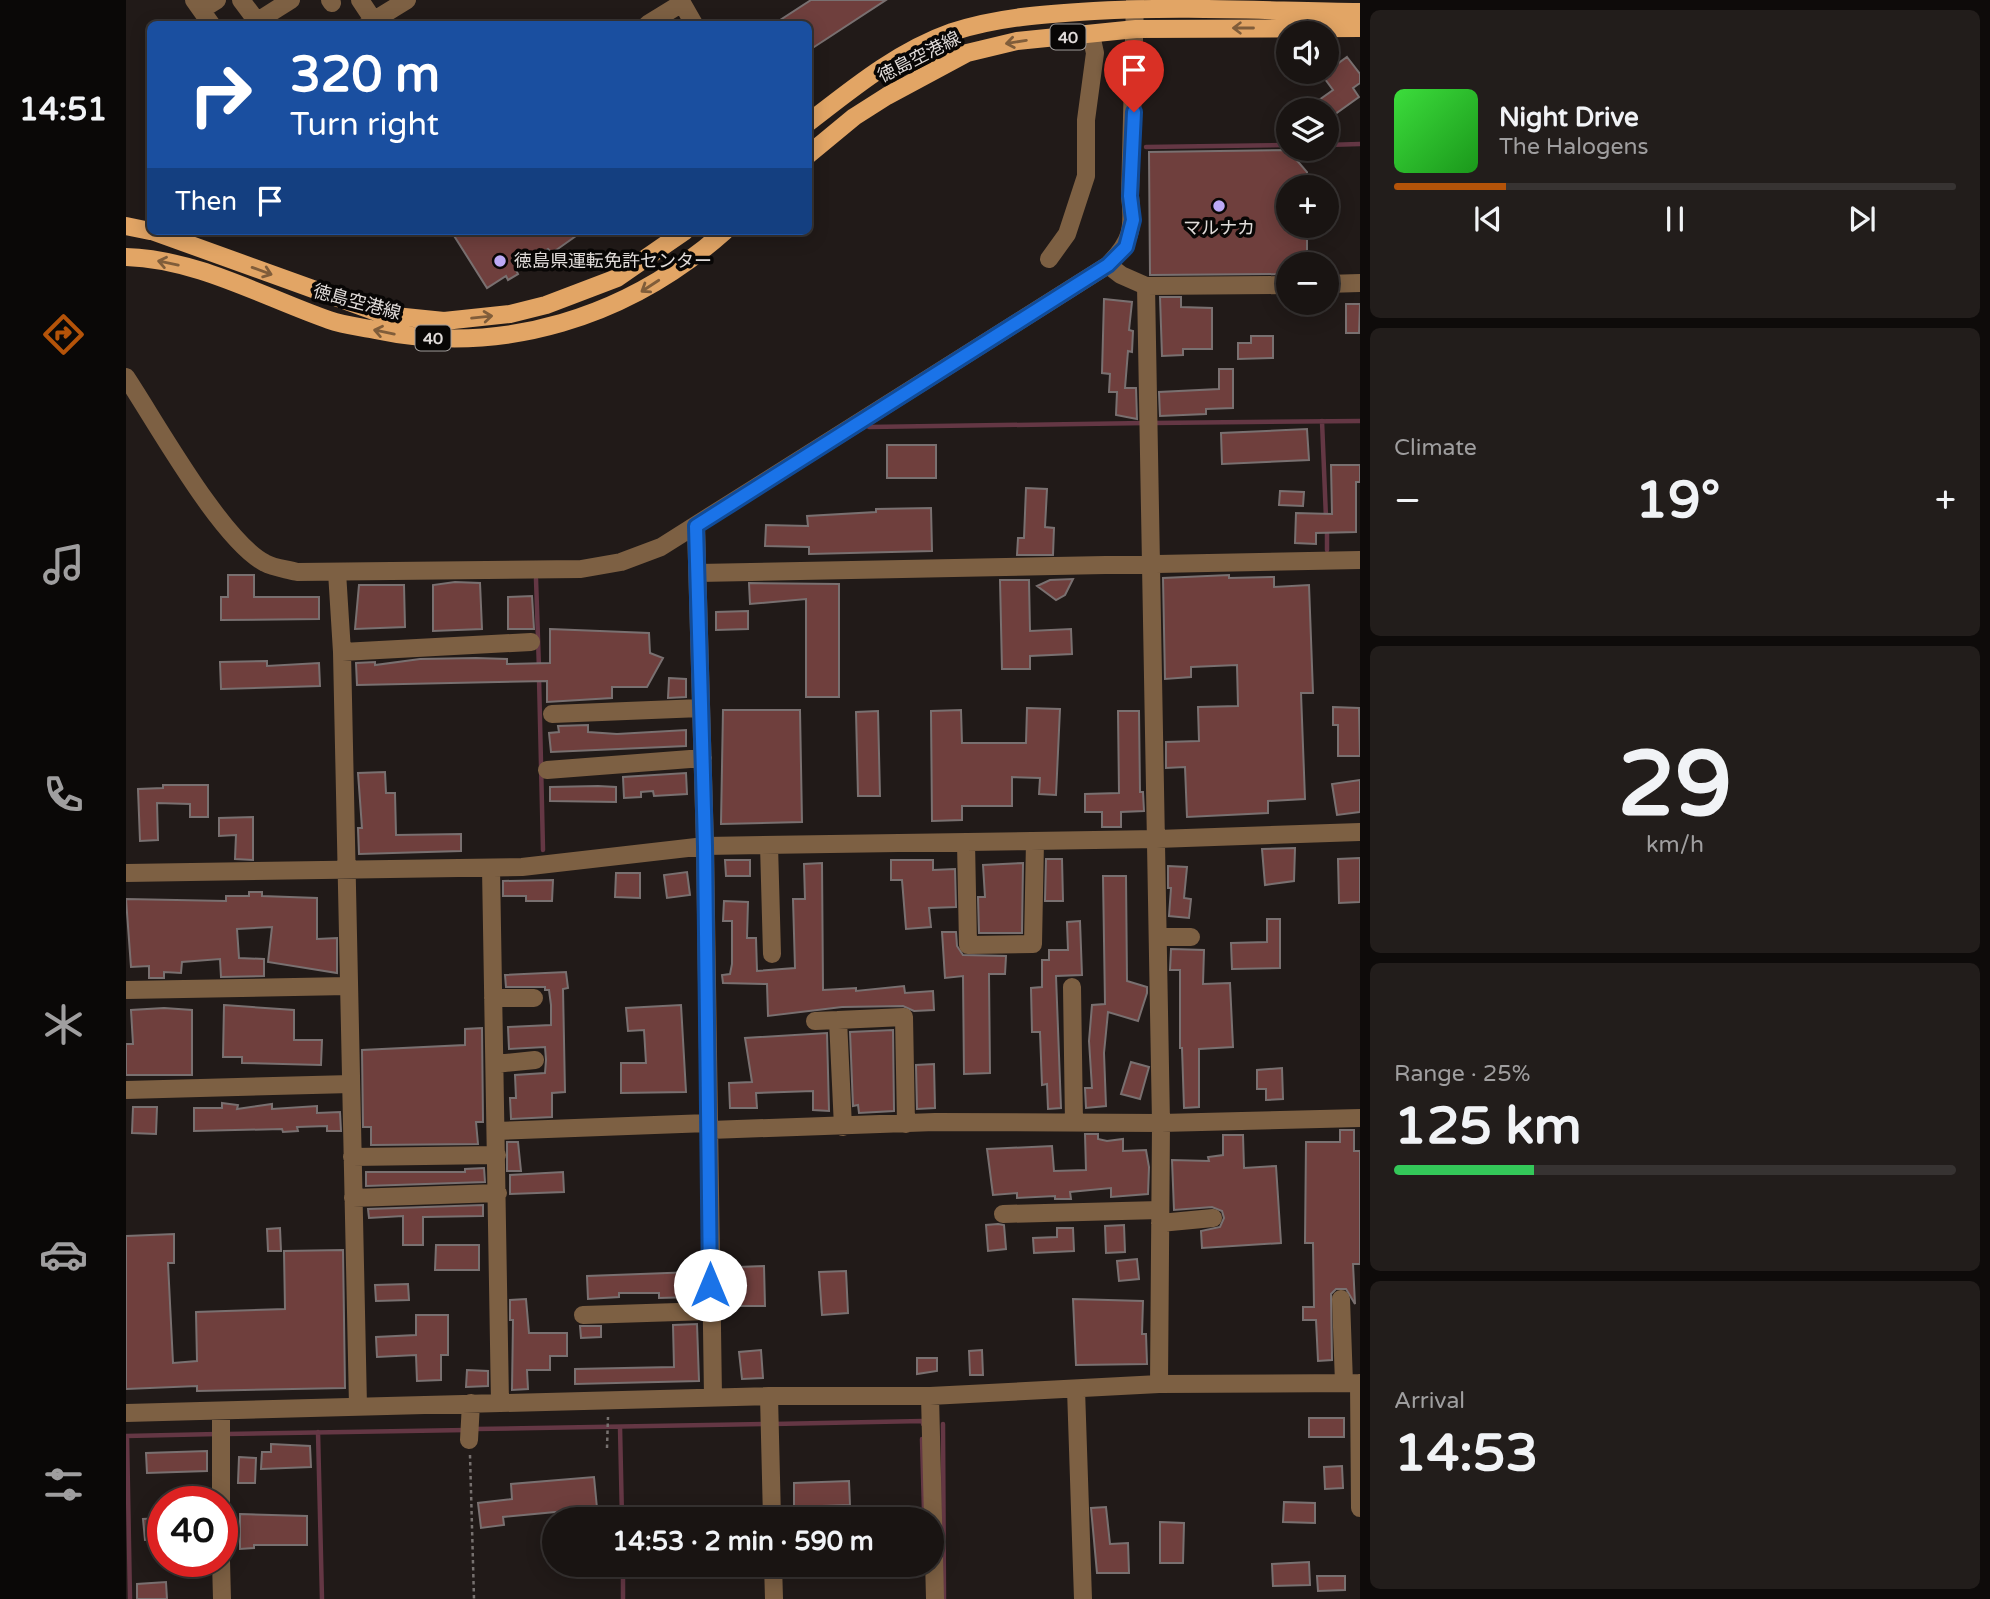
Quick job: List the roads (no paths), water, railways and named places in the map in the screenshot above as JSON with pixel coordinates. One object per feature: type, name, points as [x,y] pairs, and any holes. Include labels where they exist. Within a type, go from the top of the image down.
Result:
[{"type":"main road","name":"徳島空港線","points":[[812,120],[869,76],[908,52],[950,33],[992,21],[1135,4],[1360,12]]},
{"type":"main road","name":"徳島空港線","points":[[812,152],[854,117],[887,96],[967,53],[1017,41],[1136,29],[1360,28]]},
{"type":"main road","name":"徳島空港線","points":[[126,226],[147,230]]},
{"type":"main road","name":"徳島空港線","points":[[162,235],[385,315],[444,321],[510,314],[546,305],[617,278],[679,235]]},
{"type":"main road","name":"徳島空港線","points":[[126,257],[201,270],[332,321],[411,338],[478,339],[521,335],[578,319],[631,298],[702,251],[720,235]]},
{"type":"street","points":[[202,12],[217,0]]},
{"type":"street","points":[[241,0],[257,21]]},
{"type":"street","points":[[261,21],[291,0]]},
{"type":"street","points":[[360,0],[370,21]]},
{"type":"street","points":[[373,21],[395,3]]},
{"type":"street","points":[[676,17],[682,3],[692,21]]},
{"type":"street","points":[[126,377],[224,526],[247,550],[267,564],[297,572],[337,572],[581,569],[621,562],[660,547],[696,526],[1108,265],[1126,247],[1133,220],[1130,196],[1135,4]]},
{"type":"street","points":[[1049,259],[1067,233],[1086,176],[1086,120],[1094,53],[1091,35]]},
{"type":"street","points":[[1108,265],[1121,275],[1146,286],[1276,285]]},
{"type":"street","points":[[1339,284],[1360,284]]},
{"type":"street","points":[[1146,286],[1161,1123],[1158,1384]]},
{"type":"street","points":[[696,526],[705,846],[713,1397]]},
{"type":"street","points":[[698,573],[1360,560]]},
{"type":"street","points":[[337,572],[342,652],[358,1406]]},
{"type":"street","points":[[342,652],[531,642]]},
{"type":"street","points":[[552,713],[701,708]]},
{"type":"street","points":[[547,770],[703,758]]},
{"type":"street","points":[[126,873],[522,867],[705,846],[1157,839],[1360,832]]},
{"type":"street","points":[[967,842],[968,944],[1033,944],[1035,841]]},
{"type":"street","points":[[769,845],[772,954]]},
{"type":"street","points":[[491,868],[500,1403]]},
{"type":"street","points":[[1158,937],[1191,937]]},
{"type":"street","points":[[126,990],[348,986]]},
{"type":"street","points":[[1072,987],[1074,1122]]},
{"type":"street","points":[[494,998],[534,998]]},
{"type":"street","points":[[815,1021],[904,1017],[906,1124]]},
{"type":"street","points":[[838,1020],[843,1126]]},
{"type":"street","points":[[495,1064],[535,1060]]},
{"type":"street","points":[[126,1090],[351,1084]]},
{"type":"street","points":[[496,1131],[1360,1118]]},
{"type":"street","points":[[352,1157],[497,1155]]},
{"type":"street","points":[[353,1198],[498,1193]]},
{"type":"street","points":[[1003,1214],[1213,1218]]},
{"type":"street","points":[[1341,1299],[1354,1383],[1360,1508]]},
{"type":"street","points":[[583,1315],[710,1311]]},
{"type":"street","points":[[126,1413],[713,1397],[930,1396],[1158,1384],[1354,1383]]},
{"type":"street","points":[[1076,1389],[1083,1599]]},
{"type":"street","points":[[769,1396],[772,1507]]},
{"type":"street","points":[[930,1396],[935,1599]]},
{"type":"street","points":[[470,1440],[471,1403]]},
{"type":"street","points":[[220,1486],[221,1411]]},
{"type":"street","points":[[221,1577],[222,1599]]},
{"type":"street","points":[[773,1577],[774,1599]]},
{"type":"waterway","points":[[1339,145],[1360,144]]},
{"type":"waterway","points":[[1146,147],[1276,145]]},
{"type":"waterway","points":[[1322,421],[1326,518]]},
{"type":"waterway","points":[[1154,423],[1360,421]]},
{"type":"waterway","points":[[869,427],[1146,423]]},
{"type":"waterway","points":[[1327,530],[1327,550]]},
{"type":"waterway","points":[[536,579],[539,669]]},
{"type":"waterway","points":[[539,677],[543,850]]},
{"type":"waterway","points":[[773,1424],[923,1421],[923,1424]]},
{"type":"waterway","points":[[475,1429],[764,1424]]},
{"type":"waterway","points":[[943,1424],[944,1599]]},
{"type":"waterway","points":[[620,1427],[622,1507]]},
{"type":"waterway","points":[[227,1434],[467,1430]]},
{"type":"waterway","points":[[318,1432],[322,1599]]},
{"type":"waterway","points":[[126,1436],[218,1434]]},
{"type":"waterway","points":[[127,1436],[130,1599]]},
{"type":"waterway","points":[[922,1439],[924,1507]]},
{"type":"waterway","points":[[623,1577],[623,1599]]},
{"type":"place","name":"マルナカ","points":[[1219,206]]},
{"type":"place","name":"徳島県運転免許センター","points":[[500,261]]}]
